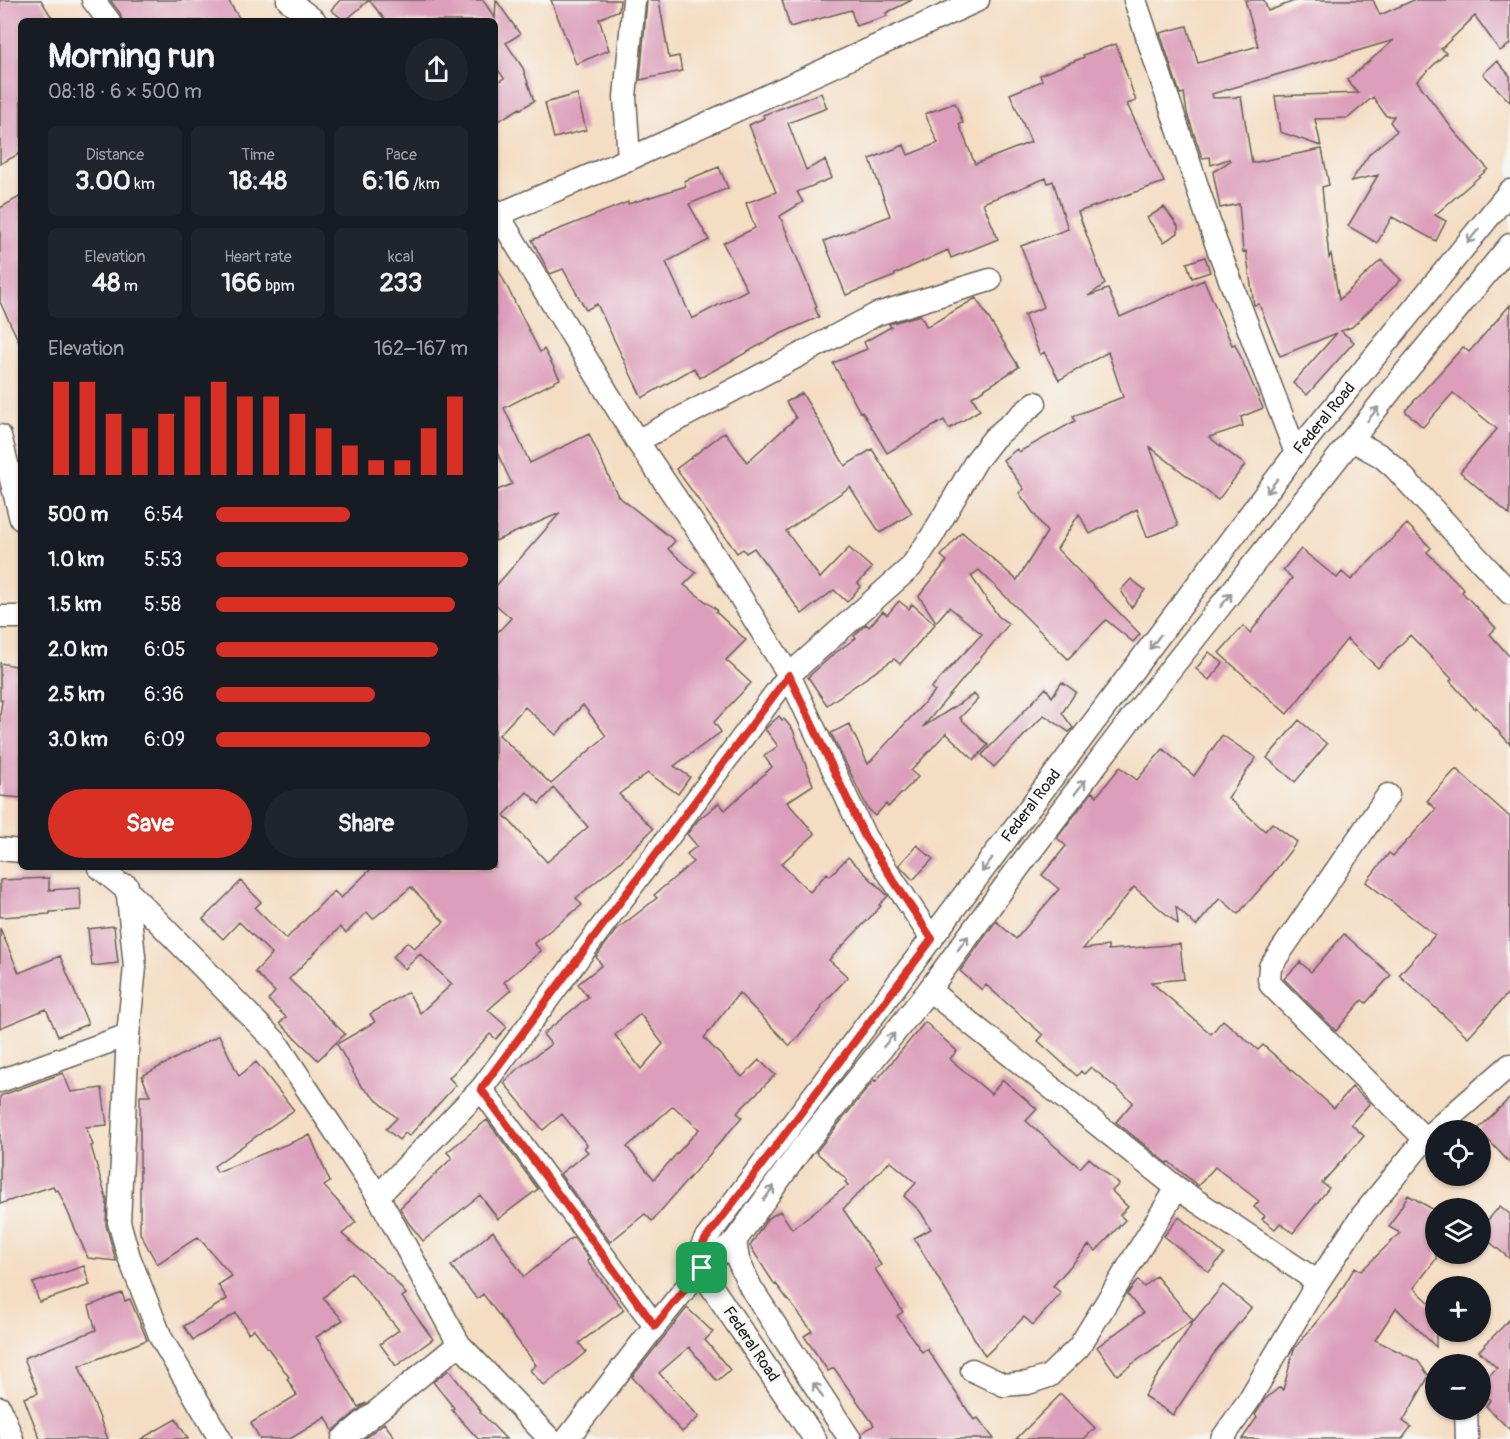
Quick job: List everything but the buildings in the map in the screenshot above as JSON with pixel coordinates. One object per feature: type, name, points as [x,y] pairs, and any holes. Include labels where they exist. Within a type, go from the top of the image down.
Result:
[{"type":"street","points":[[93,0],[107,18]]},
{"type":"street","points":[[288,0],[311,18]]},
{"type":"street","points":[[629,159],[625,97],[634,0]]},
{"type":"street","points":[[498,213],[629,159],[978,0]]},
{"type":"street","points":[[1135,0],[1216,243],[1296,453]]},
{"type":"street","name":"Federal Road","points":[[815,1439],[709,1283],[696,1259],[705,1240],[1296,453],[1510,191]]},
{"type":"street","points":[[498,217],[637,441],[713,553],[789,675],[865,837],[932,939]]},
{"type":"street","name":"Federal Road","points":[[850,1439],[751,1288],[738,1260],[735,1241],[802,1148],[929,990],[1127,724],[1510,245]]},
{"type":"street","points":[[637,441],[877,314],[990,280]]},
{"type":"street","points":[[378,1196],[481,1089],[789,675],[911,567],[976,461],[994,438],[1035,403]]},
{"type":"street","points":[[8,437],[18,500]]},
{"type":"street","points":[[1352,440],[1381,456],[1395,468],[1508,587]]},
{"type":"street","points":[[0,617],[18,617]]},
{"type":"street","points":[[1222,1439],[1249,1400],[1318,1282],[1362,1215],[1425,1139],[1271,986],[1269,979],[1270,967],[1388,795]]},
{"type":"street","points":[[0,849],[18,851]]},
{"type":"street","points":[[103,870],[129,892],[276,1042],[378,1196],[459,1344],[550,1439]]},
{"type":"street","points":[[122,870],[129,892],[135,967],[128,1035],[119,1222],[129,1257],[161,1338],[220,1439]]},
{"type":"street","points":[[929,990],[1177,1188],[1318,1282]]},
{"type":"street","points":[[0,1081],[128,1035]]},
{"type":"street","points":[[1447,1120],[1510,1065]]},
{"type":"street","points":[[481,1089],[655,1326]]},
{"type":"street","points":[[972,1370],[1004,1385],[1028,1383],[1049,1376],[1079,1347],[1177,1188]]},
{"type":"street","points":[[567,1439],[702,1268],[735,1241]]},
{"type":"street","points":[[343,1439],[459,1344]]},
{"type":"street","points":[[0,1408],[12,1439]]},
{"type":"street","points":[[1466,1420],[1467,1439]]},
{"type":"route","points":[[789,675],[845,790],[865,837],[932,939],[705,1240],[696,1259],[702,1268],[655,1326],[481,1089],[789,675]]}]
